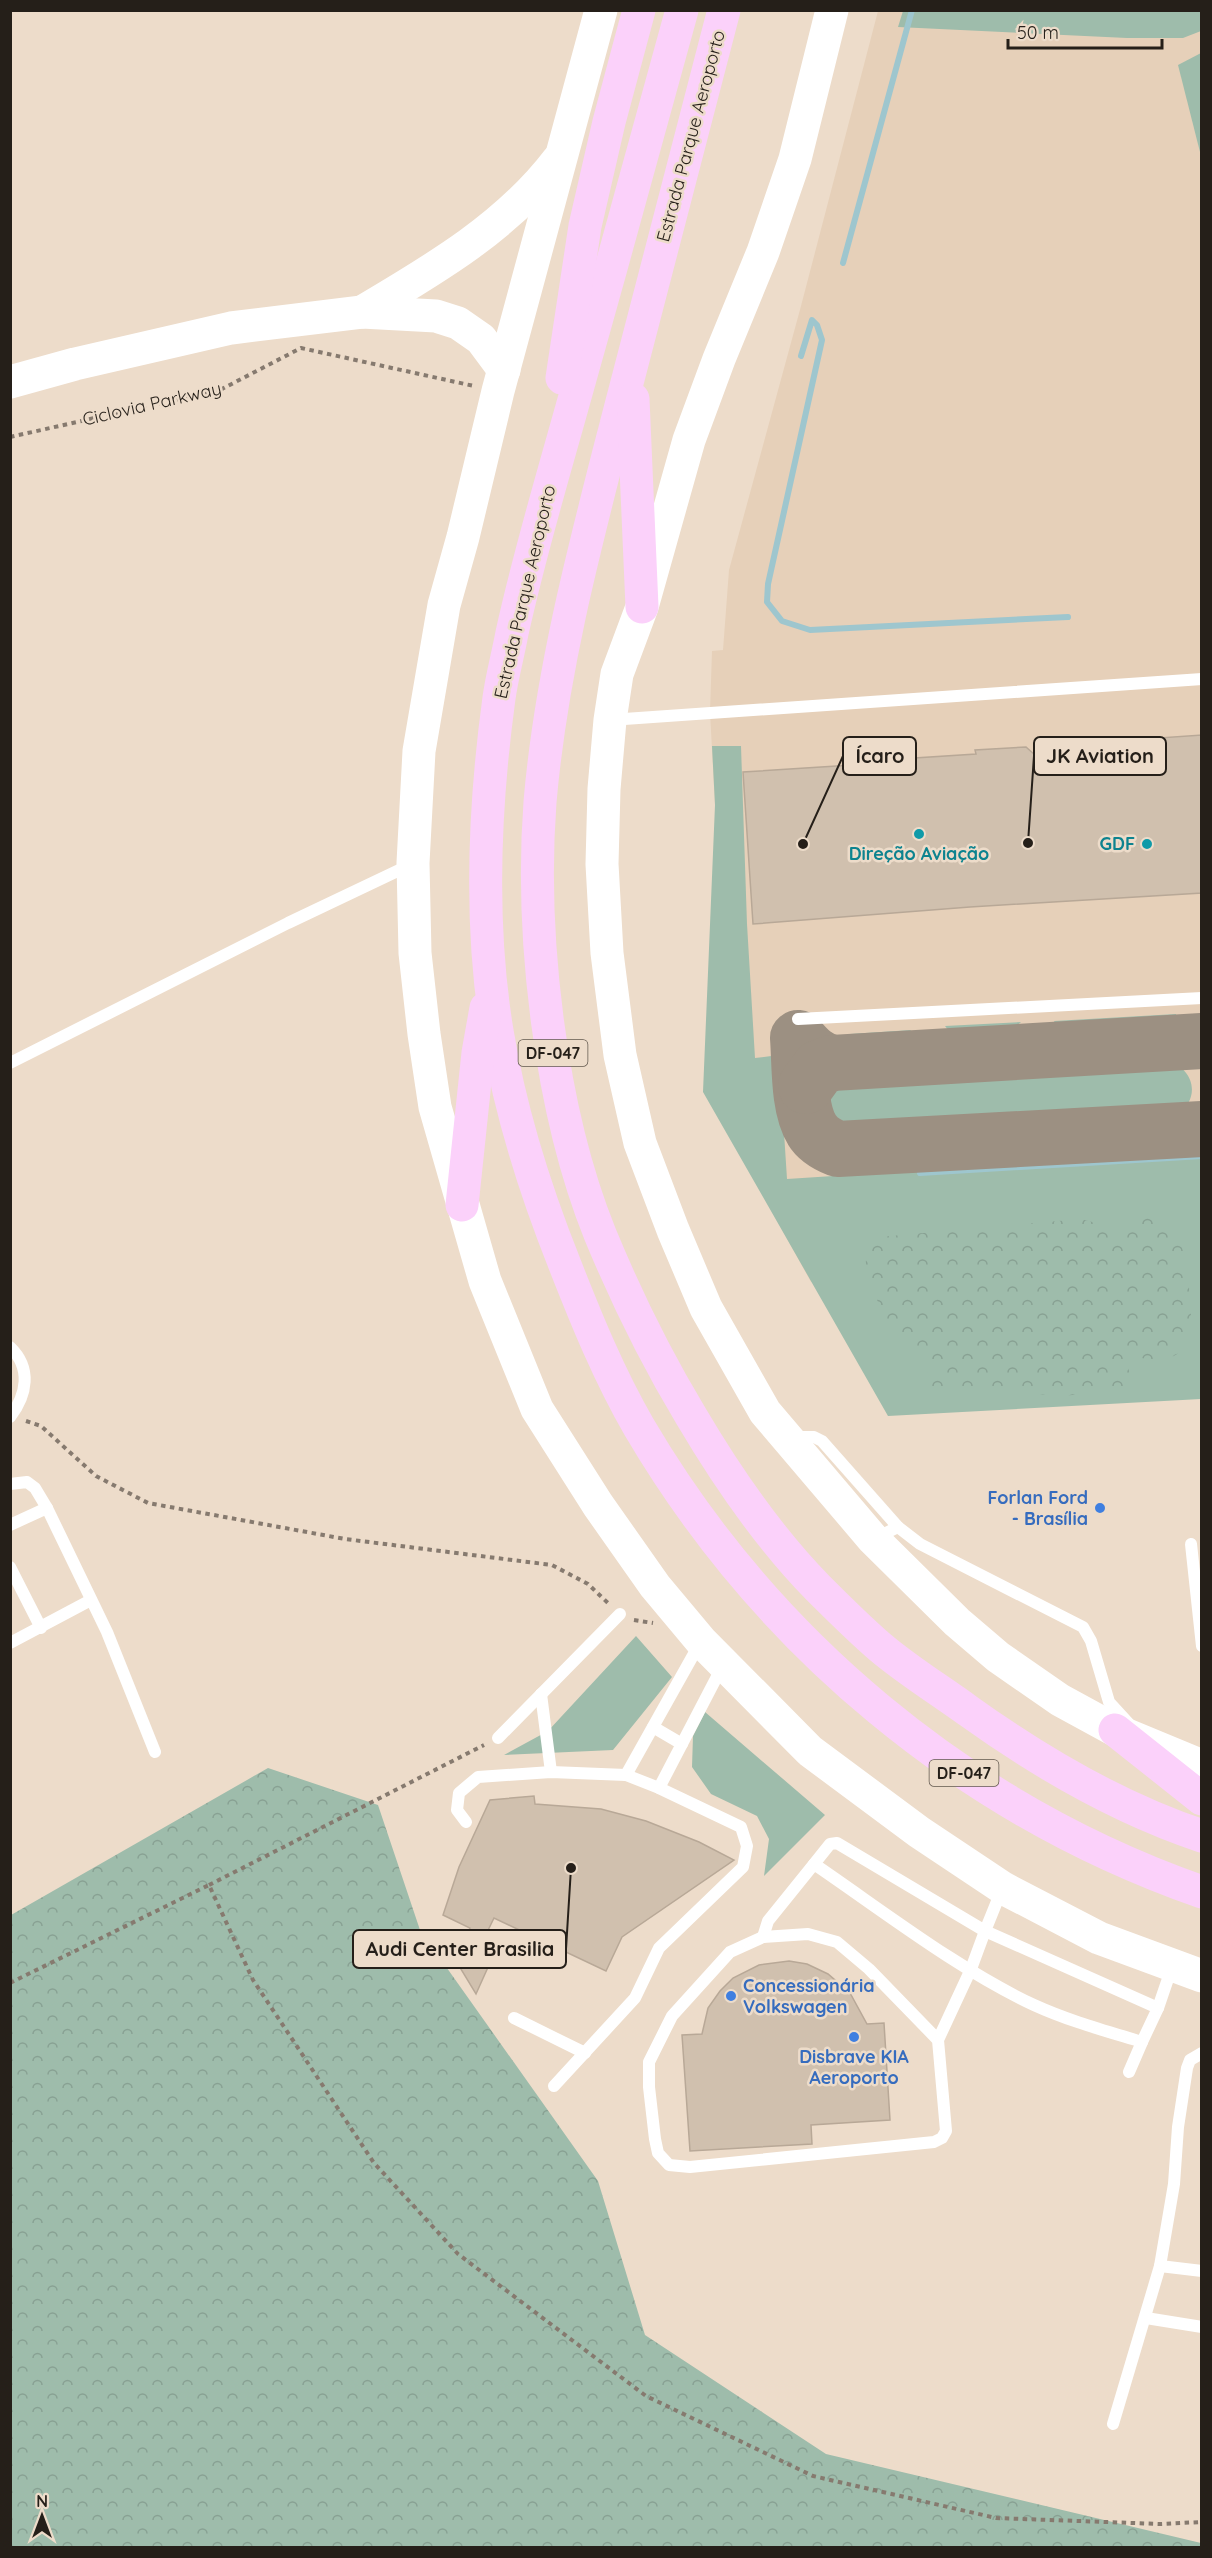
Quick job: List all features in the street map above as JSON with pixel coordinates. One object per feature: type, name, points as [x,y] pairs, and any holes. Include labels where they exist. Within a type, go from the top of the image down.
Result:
[{"type":"main road","points":[[545,501],[585,226],[609,122],[639,10]]},
{"type":"main road","name":"Estrada Parque Aeroporto","points":[[682,10],[545,501],[521,591],[499,694],[489,797],[485,880],[491,977],[497,1029],[514,1111],[544,1212],[595,1341],[639,1427],[700,1520],[776,1612],[843,1681],[919,1741],[980,1784],[1040,1821],[1150,1874],[1202,1892]]},
{"type":"main road","name":"Estrada Parque Aeroporto","points":[[724,10],[595,508],[564,642],[549,724],[540,806],[538,895],[542,971],[554,1063],[572,1144],[599,1230],[663,1368],[714,1455],[754,1512],[816,1585],[881,1648],[1014,1744],[1171,1826],[1202,1836]]},
{"type":"main road","points":[[632,364],[642,607]]},
{"type":"main road","points":[[462,1205],[478,1053],[491,977]]},
{"type":"main road","points":[[1114,1730],[1202,1799]]},
{"type":"street","points":[[601,10],[501,380],[444,605],[419,751],[413,863],[415,953],[435,1107],[462,1205],[485,1281],[537,1409],[598,1505],[655,1586],[723,1665],[810,1751],[919,1832],[1002,1888],[1099,1938],[1187,1971]]},
{"type":"street","points":[[832,10],[795,159],[764,252],[719,359],[689,440],[642,607],[617,674],[604,789],[602,864],[607,953],[620,1055],[640,1143],[673,1230],[706,1308],[765,1412],[787,1437],[886,1533],[949,1615],[998,1657],[1060,1700],[1114,1730],[1202,1766]]},
{"type":"street","points":[[362,312],[421,277],[486,231],[519,204],[542,180],[565,150]]},
{"type":"street","points":[[10,382],[75,364],[231,328],[362,312],[436,316],[458,323],[481,339],[501,380]]},
{"type":"lane","points":[[610,720],[1202,679]]},
{"type":"lane","points":[[10,1063],[288,923],[413,863]]},
{"type":"lane","points":[[798,1019],[1202,998]]},
{"type":"lane","points":[[10,1347],[17,1353],[24,1369],[26,1386],[21,1403],[11,1417]]},
{"type":"lane","points":[[10,1484],[27,1482],[35,1488],[47,1508],[107,1632],[155,1752]]},
{"type":"lane","points":[[10,1525],[47,1508]]},
{"type":"lane","points":[[886,1533],[920,1544],[1083,1627],[1091,1641],[1109,1702],[1149,1744]]},
{"type":"lane","points":[[1191,1544],[1202,1646]]},
{"type":"lane","points":[[10,1567],[41,1628]]},
{"type":"lane","points":[[10,1643],[91,1600]]},
{"type":"lane","points":[[498,1738],[620,1614]]},
{"type":"lane","points":[[626,1775],[653,1727],[694,1633]]},
{"type":"lane","points":[[659,1788],[723,1665]]},
{"type":"lane","points":[[541,1694],[551,1772]]},
{"type":"lane","points":[[653,1727],[682,1744]]},
{"type":"lane","points":[[466,1822],[456,1810],[459,1792],[478,1778],[551,1772],[626,1775],[741,1827],[747,1846],[743,1867],[659,1948],[634,1998],[554,2086]]},
{"type":"lane","points":[[764,1937],[768,1921],[830,1844],[837,1843],[985,1931],[1158,2008]]},
{"type":"lane","points":[[814,1864],[971,1969],[1034,2005],[1142,2042]]},
{"type":"lane","points":[[938,2040],[869,1969],[837,1942],[808,1934],[764,1937],[730,1952],[672,2016],[650,2062],[649,2087],[658,2152],[669,2165],[690,2167],[934,2142],[942,2138],[946,2131],[938,2040],[971,1969],[1002,1888]]},
{"type":"lane","points":[[1129,2072],[1158,2008],[1187,1971]]},
{"type":"lane","points":[[514,2018],[585,2053]]},
{"type":"lane","points":[[1113,2424],[1160,2266],[1174,2184],[1178,2127],[1186,2068],[1191,2060],[1202,2053]]},
{"type":"lane","points":[[1160,2266],[1202,2271]]},
{"type":"lane","points":[[1146,2318],[1202,2327]]},
{"type":"path","name":"Ciclovia Parkway","points":[[10,436],[220,390],[301,348],[501,380]]},
{"type":"path","points":[[11,1417],[41,1426],[96,1476],[148,1503],[345,1539],[552,1565],[588,1584],[620,1614],[642,1623],[694,1633]]},
{"type":"path","points":[[10,1983],[498,1738]]},
{"type":"path","points":[[209,1885],[253,1980],[374,2163],[458,2254],[646,2396],[813,2476],[996,2518],[1160,2524],[1202,2523]]},
{"type":"shaded area","points":[[878,11],[1201,11],[1201,1396],[811,1282],[770,1208],[715,805],[710,712],[712,651],[723,650],[729,570]]},
{"type":"green space","points":[[903,11],[1201,11],[1201,31],[1183,38],[1127,38],[898,27]]},
{"type":"green space","points":[[1201,53],[1201,156],[1178,65]]},
{"type":"green space","points":[[712,746],[741,746],[747,924],[755,1058],[779,1055],[787,1179],[1201,1152],[1201,1399],[888,1416],[703,1092],[715,805]]},
{"type":"green space","points":[[1176,1014],[1177,1023],[1170,1030],[1118,1036],[1067,1033],[1062,1031],[1054,1021]]},
{"type":"green space","points":[[1021,1022],[1003,1036],[983,1044],[963,1041],[945,1026]]},
{"type":"green space","points":[[911,1030],[900,1044],[880,1049],[855,1044],[850,1034]]},
{"type":"green space","points":[[1162,1061],[1175,1064],[1188,1076],[1192,1092],[1190,1100],[1177,1115],[1146,1125],[851,1135],[835,1123],[831,1114],[831,1094],[841,1084],[857,1080]]},
{"type":"green space","points":[[1149,1214],[1179,1233],[1188,1273],[1192,1330],[1184,1350],[1165,1361],[1125,1356],[1134,1390],[1060,1396],[989,1390],[925,1393],[929,1365],[888,1326],[865,1271],[867,1248],[879,1237],[1081,1219],[1122,1230]]},
{"type":"green space","points":[[636,1636],[672,1677],[613,1750],[504,1755],[548,1731]]},
{"type":"green space","points":[[705,1712],[825,1815],[764,1876],[769,1839],[757,1816],[711,1794],[692,1767],[693,1736]]},
{"type":"green space","points":[[268,1768],[378,1805],[420,1930],[598,2181],[645,2335],[826,2454],[1201,2543],[1201,2547],[11,2547],[11,1915]]},
{"type":"building","points":[[1202,735],[1202,893],[970,907],[753,924],[743,772],[868,764],[868,761],[976,754],[975,750],[1026,747],[1035,755],[1043,746]]},
{"type":"building","points":[[534,1796],[535,1804],[601,1809],[646,1821],[699,1842],[734,1860],[622,1937],[606,1971],[494,1918],[479,1949],[493,1956],[476,1994],[456,1961],[470,1928],[443,1915],[459,1867],[490,1800]]},
{"type":"building","points":[[789,1961],[807,1964],[828,1974],[850,1993],[867,2024],[884,2023],[890,2120],[811,2125],[812,2144],[690,2151],[682,2035],[702,2034],[708,2008],[733,1978],[759,1965]]},
{"type":"waterway","points":[[843,263],[912,10]]},
{"type":"waterway","points":[[801,356],[812,320],[817,325],[822,340],[768,584],[767,602],[782,621],[810,630],[1068,617]]},
{"type":"waterway","points":[[920,1173],[1202,1156]]},
{"type":"taxiway","points":[[832,1063],[813,1054],[798,1038],[802,1098],[807,1121],[817,1137],[838,1149],[1202,1129]]},
{"type":"taxiway","points":[[806,1086],[819,1068],[832,1063],[1202,1041]]},
{"type":"place","name":"Direção Aviação","points":[[919,834]]},
{"type":"place","name":"JK Aviation","points":[[1028,843]]},
{"type":"place","name":"Ícaro","points":[[803,844]]},
{"type":"place","name":"GDF","points":[[1147,844]]},
{"type":"place","name":"Forlan Ford - Brasília","points":[[1100,1508]]},
{"type":"place","name":"Audi Center Brasilia","points":[[571,1868]]},
{"type":"place","name":"Concessionária Volkswagen","points":[[731,1996]]},
{"type":"place","name":"Disbrave KIA Aeroporto","points":[[854,2037]]}]
